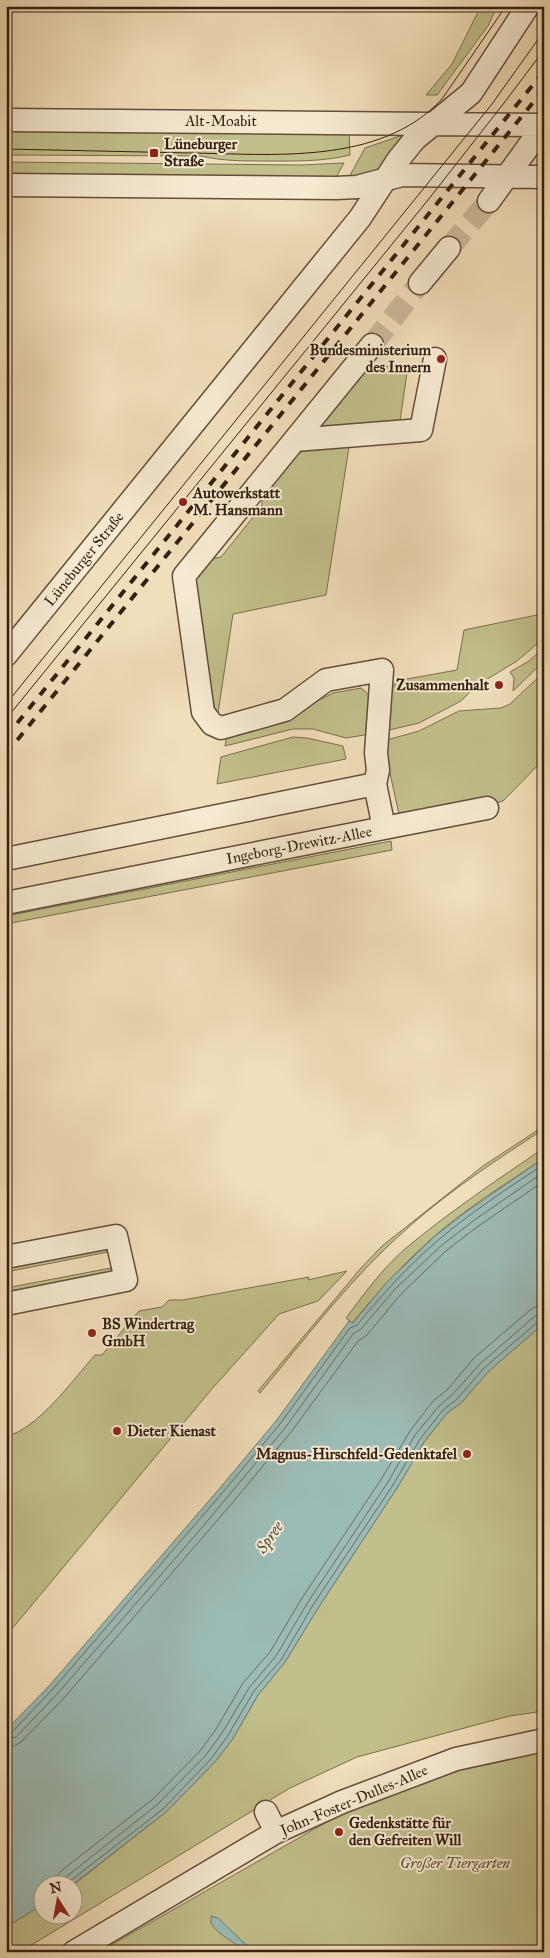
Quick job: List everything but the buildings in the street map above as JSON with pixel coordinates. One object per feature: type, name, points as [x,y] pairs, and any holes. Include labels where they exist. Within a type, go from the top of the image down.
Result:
[{"type":"street","points":[[385,180],[416,139],[471,93],[528,6]]},
{"type":"street","name":"Alt-Moabit","points":[[6,120],[544,125]]},
{"type":"street","points":[[489,201],[544,125]]},
{"type":"street","points":[[6,185],[336,188],[357,187],[402,175],[544,177]]},
{"type":"street","name":"Lüneburger Straße","points":[[6,655],[360,218],[385,180]]},
{"type":"street","points":[[420,283],[448,248]]},
{"type":"street","points":[[295,440],[372,345]]},
{"type":"street","points":[[295,440],[421,430],[435,359]]},
{"type":"street","name":"Ingeborg-Drewitz-Allee","points":[[6,903],[384,828],[374,784],[378,770],[376,753],[382,670],[326,680],[285,710],[221,728],[212,724],[203,712],[184,576],[295,440]]},
{"type":"street","points":[[6,859],[374,784]]},
{"type":"street","points":[[384,828],[487,808]]},
{"type":"street","points":[[6,1257],[116,1236],[126,1280],[6,1304]]},
{"type":"street","name":"John-Foster-Dulles-Allee","points":[[74,1952],[276,1832],[342,1802],[440,1764],[544,1740]]},
{"type":"street","points":[[266,1812],[276,1832]]},
{"type":"green space","points":[[481,6],[497,6],[488,26],[437,95],[426,95],[452,64]]},
{"type":"green space","points":[[6,129],[349,132],[350,155],[318,160],[286,161],[232,160],[201,156],[6,155]]},
{"type":"green space","points":[[400,136],[404,139],[379,171],[348,179],[365,148]]},
{"type":"green space","points":[[6,162],[301,165],[344,163],[335,179],[6,176]]},
{"type":"green space","points":[[408,366],[400,421],[319,432],[318,426],[366,367]]},
{"type":"green space","points":[[349,447],[326,595],[233,614],[218,713],[214,714],[193,582],[211,559],[221,557],[262,506],[262,494],[292,457],[303,451]]},
{"type":"green space","points":[[544,606],[544,638],[517,661],[476,686],[461,701],[419,723],[385,731],[390,694],[396,681],[457,670],[464,630],[542,614]]},
{"type":"green space","points":[[544,648],[544,661],[513,691],[514,678],[510,672],[529,661]]},
{"type":"green space","points":[[544,672],[544,759],[503,801],[402,828],[383,741],[419,731],[459,711],[501,708],[510,704]]},
{"type":"green space","points":[[361,688],[370,697],[372,702],[370,734],[346,738],[313,729],[293,729],[225,746],[227,734],[284,718],[333,693]]},
{"type":"green space","points":[[293,737],[343,746],[346,759],[217,784],[221,757]]},
{"type":"green space","points":[[391,841],[392,850],[6,924],[6,916]]},
{"type":"green space","points":[[544,1126],[544,1129],[443,1199],[390,1244],[351,1284],[260,1393],[258,1391],[361,1268],[382,1246],[483,1166]]},
{"type":"green space","points":[[544,1148],[544,1158],[472,1207],[423,1247],[386,1284],[352,1323],[346,1318],[381,1273],[405,1249],[456,1209]]},
{"type":"green space","points":[[105,1248],[108,1252],[6,1272],[6,1264]]},
{"type":"green space","points":[[111,1268],[111,1273],[6,1296],[6,1288]]},
{"type":"green space","points":[[347,1271],[318,1301],[279,1314],[211,1390],[6,1636],[6,1436],[30,1425],[42,1415],[95,1355],[102,1355],[139,1311],[162,1307],[169,1300],[183,1300],[309,1277],[308,1280]]},
{"type":"green space","points":[[544,1323],[544,1711],[510,1716],[357,1757],[290,1788],[82,1914],[82,1878],[166,1812],[214,1763],[232,1740],[258,1695],[285,1662],[397,1488],[424,1442],[447,1413],[461,1403],[488,1372]]},
{"type":"green space","name":"Großer Tiergarten","points":[[544,1751],[544,1952],[99,1952],[346,1811],[462,1769]]},
{"type":"green space","points":[[32,1911],[32,1926],[63,1926],[20,1952],[6,1952],[6,1927]]},
{"type":"water","name":"Spree","points":[[544,1158],[544,1323],[488,1372],[461,1403],[447,1413],[424,1442],[397,1488],[285,1662],[258,1695],[232,1740],[214,1763],[166,1812],[82,1877],[32,1876],[32,1911],[6,1927],[6,1730],[49,1686],[219,1489],[276,1421],[349,1321],[353,1323],[387,1282],[435,1236]]},
{"type":"water","points":[[211,1916],[218,1918],[246,1945],[258,1952],[245,1952],[222,1935],[211,1923]]},
{"type":"tunnel","points":[[449,248],[489,201]]},
{"type":"tunnel","points":[[372,345],[420,283]]},
{"type":"tram line","points":[[6,149],[289,154],[323,152],[356,146],[388,136],[417,121],[442,99],[506,6]]},
{"type":"tram line","points":[[6,704],[492,104],[544,31]]},
{"type":"tram line","points":[[6,719],[428,200],[544,50]]},
{"type":"railway","points":[[6,737],[544,71]]},
{"type":"railway","points":[[6,754],[544,89]]},
{"type":"place","name":"Lüneburger Straße","points":[[154,153]]},
{"type":"place","name":"Bundesministerium des Innern","points":[[441,359]]},
{"type":"place","name":"Autowerkstatt M. Hansmann","points":[[183,502]]},
{"type":"place","name":"Zusammenhalt","points":[[499,685]]},
{"type":"place","name":"BS Windertrag GmbH","points":[[92,1333]]},
{"type":"place","name":"Dieter Kienast","points":[[117,1431]]},
{"type":"place","name":"Magnus-Hirschfeld-Gedenktafel","points":[[467,1454]]},
{"type":"place","name":"Gedenkstätte für den Gefreiten Will","points":[[339,1832]]}]
